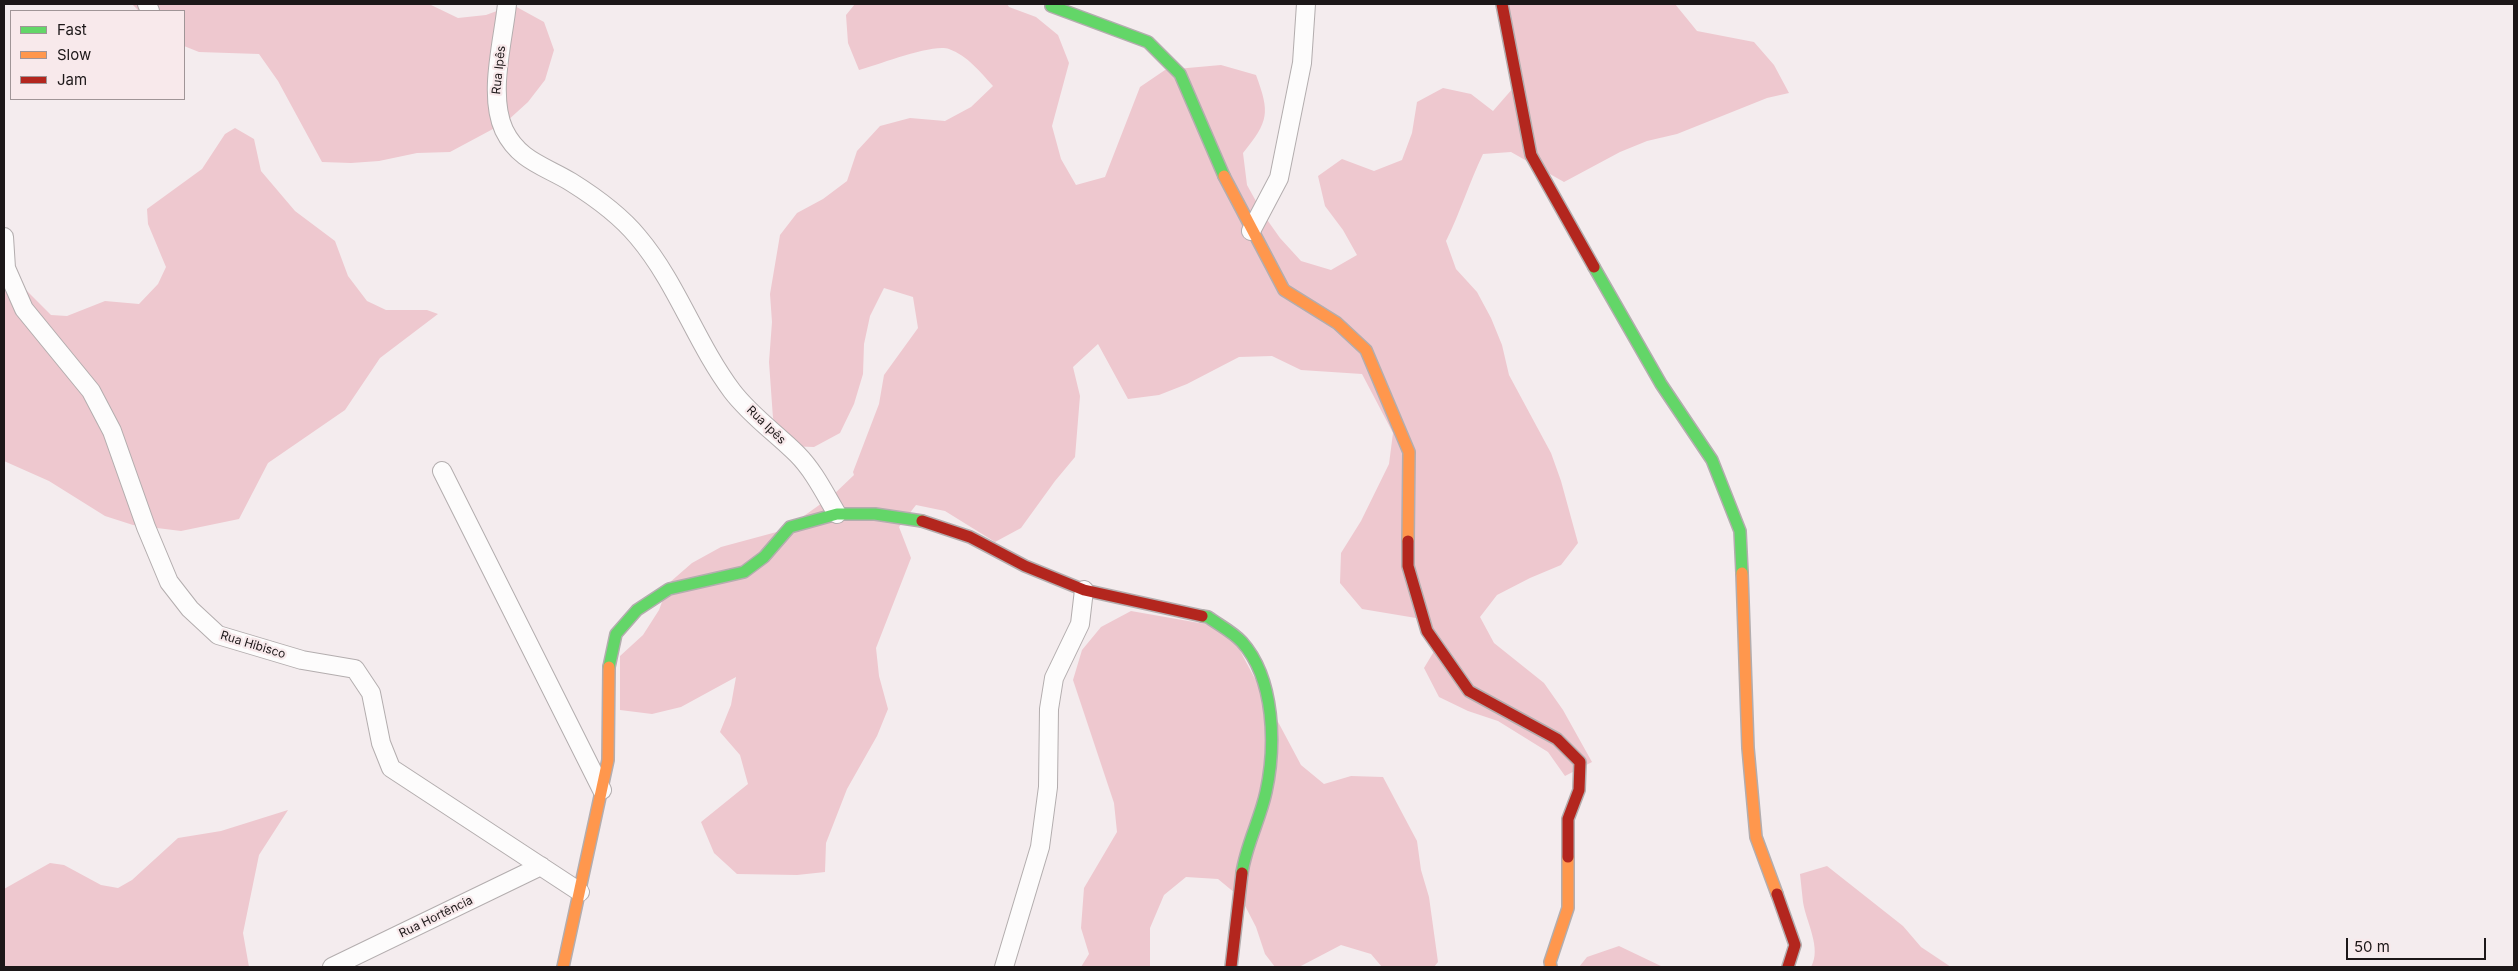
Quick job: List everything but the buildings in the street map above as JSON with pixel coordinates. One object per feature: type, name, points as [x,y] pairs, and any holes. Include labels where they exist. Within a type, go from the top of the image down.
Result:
[{"type":"street","name":"Rua Ipês","points":[[507,4],[496,98],[504,131],[526,159],[570,182],[612,211],[638,236],[672,286],[704,348],[732,392],[758,420],[798,455],[837,514]]},
{"type":"street","points":[[1049,4],[1148,42],[1180,74],[1212,152],[1251,231],[1284,290],[1337,323],[1366,350],[1409,452],[1408,566],[1427,631],[1469,691],[1558,739],[1580,762],[1579,790],[1568,819],[1568,908],[1550,962],[1551,967]]},
{"type":"street","points":[[1251,231],[1280,178],[1302,63],[1306,4]]},
{"type":"street","points":[[1502,4],[1532,155],[1661,384],[1712,460],[1740,531],[1748,748],[1756,837],[1795,945],[1788,967]]},
{"type":"street","name":"Rua Hibisco","points":[[4,237],[6,268],[24,309],[91,391],[112,431],[146,527],[169,582],[190,609],[218,635],[302,660],[355,669],[371,693],[381,743],[392,768],[580,892]]},
{"type":"street","points":[[442,471],[602,790]]},
{"type":"street","points":[[563,967],[608,760],[608,672],[616,634],[637,610],[669,589],[744,572],[764,557],[790,527],[837,514],[875,514],[918,520],[970,537],[1025,566],[1084,590],[1208,617],[1242,642],[1264,677],[1273,726],[1266,792],[1244,860],[1231,967]]},
{"type":"street","points":[[1004,967],[1040,847],[1048,787],[1050,709],[1054,678],[1080,624],[1084,590]]},
{"type":"street","name":"Rua Hortência","points":[[332,967],[541,866]]},
{"type":"shaded area","points":[[132,4],[429,4],[458,18],[486,15],[513,5],[544,22],[554,50],[545,80],[528,102],[506,122],[450,152],[417,153],[379,161],[351,163],[322,162],[278,81],[259,54],[199,52],[185,46],[185,10],[138,10]]},
{"type":"shaded area","points":[[855,4],[1007,4],[1009,7],[1036,17],[1058,35],[1069,63],[1052,126],[1061,159],[1076,185],[1105,177],[1140,87],[1165,70],[1221,65],[1256,75],[1265,108],[1258,133],[1243,153],[1247,185],[1263,214],[1280,238],[1301,261],[1331,270],[1357,255],[1343,230],[1325,206],[1318,176],[1342,159],[1374,171],[1402,160],[1412,133],[1417,102],[1443,88],[1471,94],[1493,111],[1514,87],[1496,4],[1675,4],[1697,31],[1754,42],[1774,65],[1789,93],[1767,98],[1677,134],[1647,141],[1620,152],[1564,182],[1511,152],[1483,154],[1446,241],[1456,269],[1477,292],[1491,318],[1502,345],[1509,375],[1551,453],[1561,481],[1578,543],[1561,565],[1497,595],[1480,617],[1494,643],[1544,683],[1563,710],[1592,762],[1565,776],[1548,752],[1498,721],[1468,711],[1439,697],[1424,668],[1439,643],[1422,619],[1362,609],[1340,583],[1341,553],[1361,521],[1389,464],[1393,433],[1362,374],[1301,370],[1272,356],[1239,357],[1187,384],[1159,395],[1128,399],[1098,344],[1073,367],[1080,396],[1075,457],[1021,528],[995,542],[945,511],[916,505],[899,527],[911,558],[876,648],[879,676],[888,709],[877,736],[847,789],[826,843],[825,872],[797,875],[737,874],[714,853],[701,822],[748,784],[740,755],[720,732],[731,705],[736,677],[681,707],[652,714],[620,710],[620,656],[643,635],[659,610],[669,583],[692,563],[721,547],[784,530],[832,496],[854,475],[853,472],[879,404],[884,375],[918,328],[913,297],[884,288],[870,316],[864,344],[863,374],[854,404],[840,433],[814,447],[784,446],[773,418],[769,362],[772,322],[770,294],[780,235],[797,213],[823,199],[847,181],[857,151],[880,126],[910,118],[945,121],[971,107],[993,86],[962,56],[949,49],[941,48],[905,55],[859,70],[848,43],[846,15]]},
{"type":"shaded area","points":[[235,128],[254,139],[261,171],[295,211],[335,241],[348,276],[367,301],[386,310],[427,310],[438,314],[380,358],[345,410],[268,463],[239,519],[181,531],[133,525],[105,516],[49,481],[4,461],[4,268],[51,315],[67,316],[105,301],[139,304],[158,284],[166,267],[148,224],[147,209],[202,169],[225,134]]},
{"type":"shaded area","points":[[1131,611],[1228,628],[1301,765],[1324,784],[1351,776],[1383,777],[1417,841],[1421,870],[1429,897],[1438,962],[1434,967],[1382,967],[1371,954],[1341,945],[1299,967],[1275,967],[1265,954],[1256,927],[1241,898],[1218,879],[1186,877],[1164,895],[1150,928],[1150,967],[1081,967],[1089,954],[1081,928],[1084,888],[1117,832],[1114,803],[1073,680],[1082,650],[1101,627]]},
{"type":"shaded area","points":[[288,810],[259,855],[243,933],[249,967],[4,967],[4,889],[50,863],[64,865],[101,885],[118,888],[132,880],[178,838],[221,831]]},
{"type":"shaded area","points":[[1827,866],[1903,926],[1921,947],[1951,967],[1811,967],[1815,952],[1814,943],[1803,902],[1800,874]]},
{"type":"shaded area","points":[[1619,946],[1663,967],[1579,967],[1587,957]]},
{"type":"traffic: fast","points":[[1051,6],[1148,42],[1180,74],[1224,176]]},
{"type":"traffic: fast","points":[[1594,267],[1661,384],[1712,460],[1740,531],[1742,573]]},
{"type":"traffic: fast","points":[[609,667],[616,634],[637,610],[669,589],[744,572],[764,557],[790,527],[837,514],[875,514],[922,521]]},
{"type":"traffic: fast","points":[[1202,616],[1208,617],[1242,642],[1253,657],[1267,694],[1272,734],[1269,774],[1266,792],[1242,873]]},
{"type":"traffic: slow","points":[[1224,176],[1284,290],[1337,323],[1366,350],[1409,452],[1408,541]]},
{"type":"traffic: slow","points":[[1742,573],[1748,748],[1756,837],[1777,894]]},
{"type":"traffic: slow","points":[[563,967],[608,760],[609,667]]},
{"type":"traffic: slow","points":[[1551,967],[1550,962],[1568,908],[1568,857]]},
{"type":"traffic: jam","points":[[1502,4],[1531,155],[1594,267]]},
{"type":"traffic: jam","points":[[922,521],[970,537],[1025,566],[1084,590],[1202,616]]},
{"type":"traffic: jam","points":[[1408,541],[1408,566],[1427,631],[1469,691],[1557,739],[1580,762],[1579,790],[1568,819],[1568,857]]},
{"type":"traffic: jam","points":[[1231,967],[1242,873]]},
{"type":"traffic: jam","points":[[1777,894],[1795,945],[1788,967]]}]
